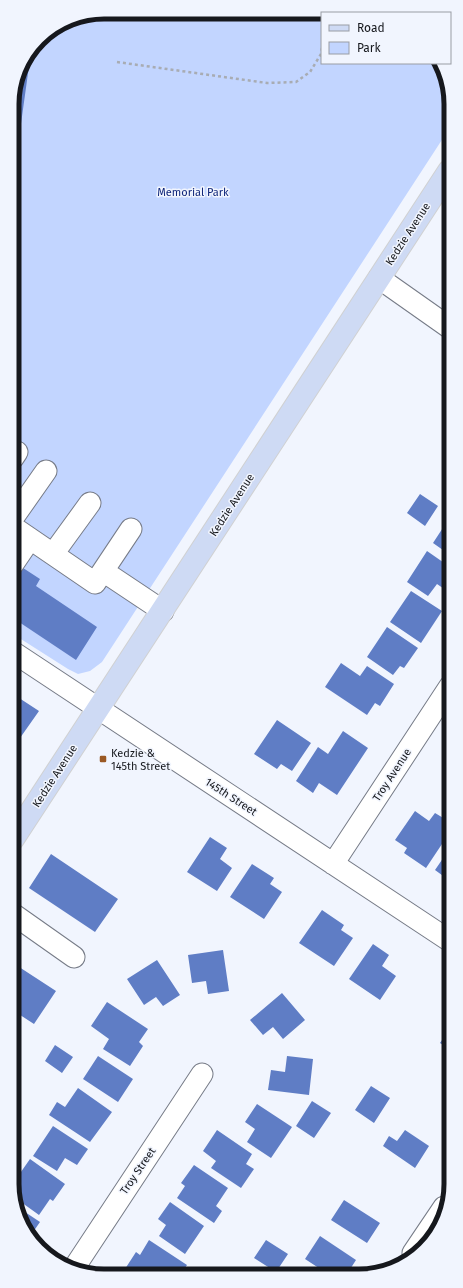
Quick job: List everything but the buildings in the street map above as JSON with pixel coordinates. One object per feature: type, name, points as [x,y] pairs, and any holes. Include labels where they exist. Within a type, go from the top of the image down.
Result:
[{"type":"main road","name":"Kedzie Avenue","points":[[19,830],[444,179]]},
{"type":"street","points":[[379,278],[444,324]]},
{"type":"street","points":[[19,509],[46,471]]},
{"type":"street","points":[[53,554],[90,503]]},
{"type":"street","points":[[19,531],[95,583],[131,529]]},
{"type":"street","points":[[19,555],[30,538]]},
{"type":"street","points":[[103,571],[163,611]]},
{"type":"street","name":"145th Street","points":[[19,656],[98,710],[444,937]]},
{"type":"street","name":"Troy Avenue","points":[[333,864],[444,695]]},
{"type":"street","points":[[19,918],[74,957]]},
{"type":"street","name":"Troy Street","points":[[77,1264],[202,1074]]},
{"type":"street","points":[[419,1244],[439,1215]]},
{"type":"path","points":[[117,62],[267,83],[296,82],[310,72],[321,54]]},
{"type":"green space","name":"Memorial Park","points":[[321,19],[321,64],[434,64],[442,87],[444,98],[444,137],[102,662],[90,671],[78,674],[19,638],[19,98],[22,82],[30,61],[48,40],[61,30],[82,22],[93,20]]},
{"type":"place","name":"Kedzie & 145th Street","points":[[103,759]]}]
